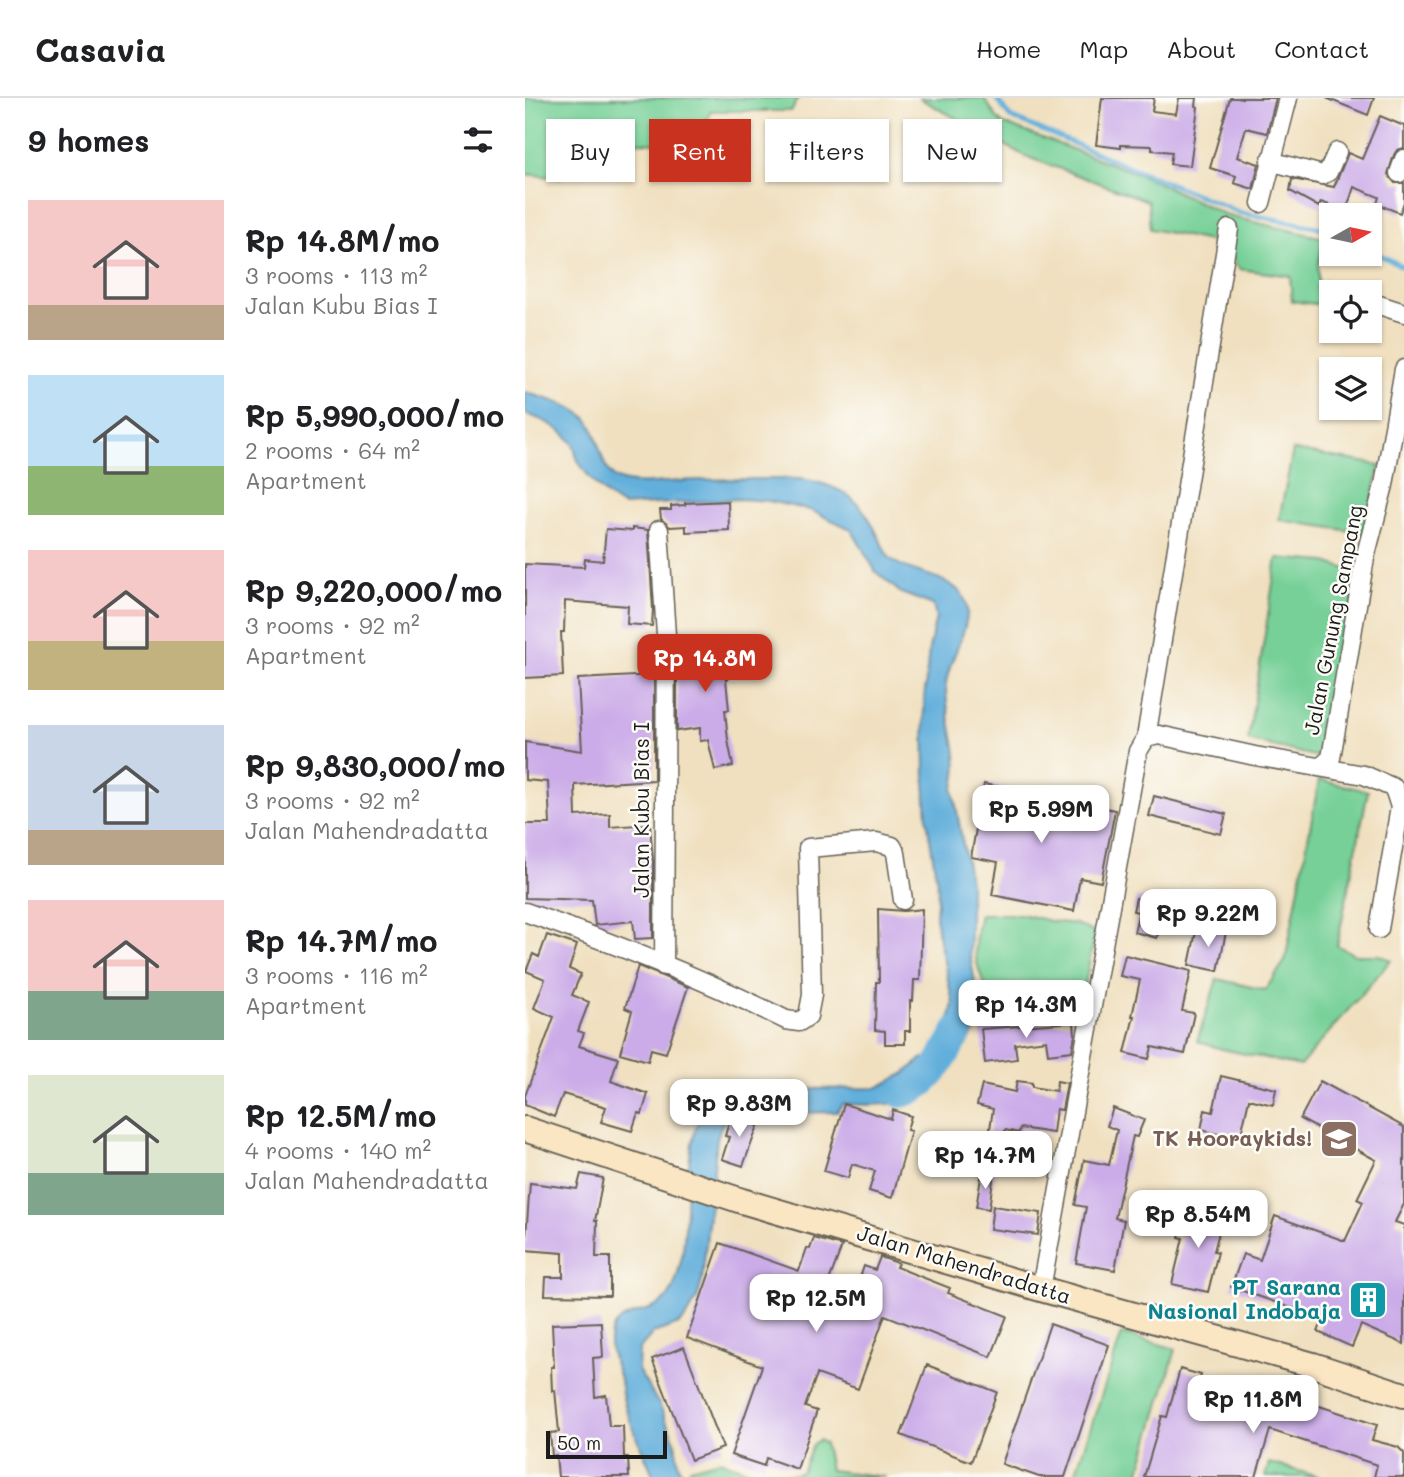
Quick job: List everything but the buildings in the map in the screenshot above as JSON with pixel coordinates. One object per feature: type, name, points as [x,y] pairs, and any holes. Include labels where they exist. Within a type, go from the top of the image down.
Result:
[{"type":"main road","name":"Jalan Mahendradatta","points":[[525,1129],[679,1180],[1041,1289],[1313,1365],[1404,1395]]},
{"type":"street","points":[[1261,203],[1288,98]]},
{"type":"street","points":[[1270,161],[1322,175],[1328,172],[1338,152]]},
{"type":"street","points":[[1041,1289],[1138,751],[1146,738],[1229,229]]},
{"type":"street","points":[[1382,306],[1404,313]]},
{"type":"street","name":"Jalan Gunung Sampang","points":[[1146,738],[1159,735],[1321,767],[1331,758],[1365,558],[1401,412],[1404,369]]},
{"type":"street","name":"Jalan Kubu Bias I","points":[[659,530],[666,635],[664,966]]},
{"type":"street","points":[[1321,767],[1364,775],[1394,788],[1400,807],[1379,929]]},
{"type":"street","points":[[525,912],[583,932],[786,1020],[799,1022],[808,1016],[812,995],[808,848],[876,842],[893,846],[903,900]]},
{"type":"green space","points":[[525,98],[798,98],[792,111],[711,111],[708,119],[649,119],[649,143],[635,142],[635,119],[546,119],[546,176],[525,174]]},
{"type":"green space","points":[[919,98],[984,98],[998,119],[957,119]]},
{"type":"green space","points":[[1002,123],[1144,176],[1228,216],[1319,237],[1319,304],[1292,301],[1290,276],[1239,269],[1224,244],[1150,229],[1148,201],[1025,156],[1002,143]]},
{"type":"green space","points":[[1293,450],[1380,465],[1365,533],[1279,520]]},
{"type":"green space","points":[[1277,558],[1326,562],[1359,573],[1325,754],[1318,757],[1248,740]]},
{"type":"green space","points":[[1319,780],[1368,791],[1337,945],[1355,955],[1379,955],[1391,960],[1300,1066],[1197,1041],[1217,979],[1265,990],[1285,961]]},
{"type":"green space","points":[[980,914],[1021,914],[1076,924],[1095,933],[1080,1010],[1011,1020],[1006,1001],[994,991],[987,991],[979,970],[975,945]]},
{"type":"green space","points":[[1122,1334],[1176,1349],[1138,1477],[1074,1477]]},
{"type":"green space","points":[[819,1440],[825,1444],[830,1470],[886,1477],[689,1477],[690,1468],[719,1460],[753,1472],[795,1474],[802,1472],[813,1444]]},
{"type":"green space","points":[[1269,1463],[1320,1477],[1265,1477]]},
{"type":"water","points":[[525,392],[563,405],[584,416],[594,431],[608,471],[622,481],[644,483],[714,479],[793,479],[832,487],[851,498],[866,513],[892,560],[935,577],[961,594],[966,603],[966,622],[948,675],[946,697],[956,750],[953,789],[970,883],[970,955],[980,1011],[976,1029],[949,1073],[931,1050],[947,1032],[953,1003],[937,930],[938,889],[927,820],[925,782],[924,700],[929,649],[936,617],[933,605],[901,593],[876,572],[851,529],[810,510],[768,501],[739,499],[623,506],[593,482],[578,461],[572,443],[563,433],[545,421],[525,414]]},
{"type":"water","points":[[923,1058],[940,1084],[905,1101],[882,1105],[843,1104],[837,1112],[729,1114],[721,1126],[717,1139],[702,1281],[697,1299],[684,1320],[653,1333],[639,1349],[638,1370],[660,1406],[675,1442],[679,1468],[684,1477],[654,1477],[626,1408],[610,1341],[616,1323],[658,1305],[665,1300],[674,1285],[684,1238],[691,1149],[703,1110],[714,1097],[730,1091],[877,1088],[904,1074]]},
{"type":"waterway","points":[[996,98],[1010,117],[1241,213],[1319,228]]},
{"type":"waterway","points":[[1383,256],[1404,267]]},
{"type":"waterway","points":[[901,1093],[921,1084],[929,1076],[959,1029]]},
{"type":"place","name":"TK Hooraykids!","points":[[1339,1139]]},
{"type":"place","name":"PT Sarana Nasional Indobaja","points":[[1368,1300]]}]
